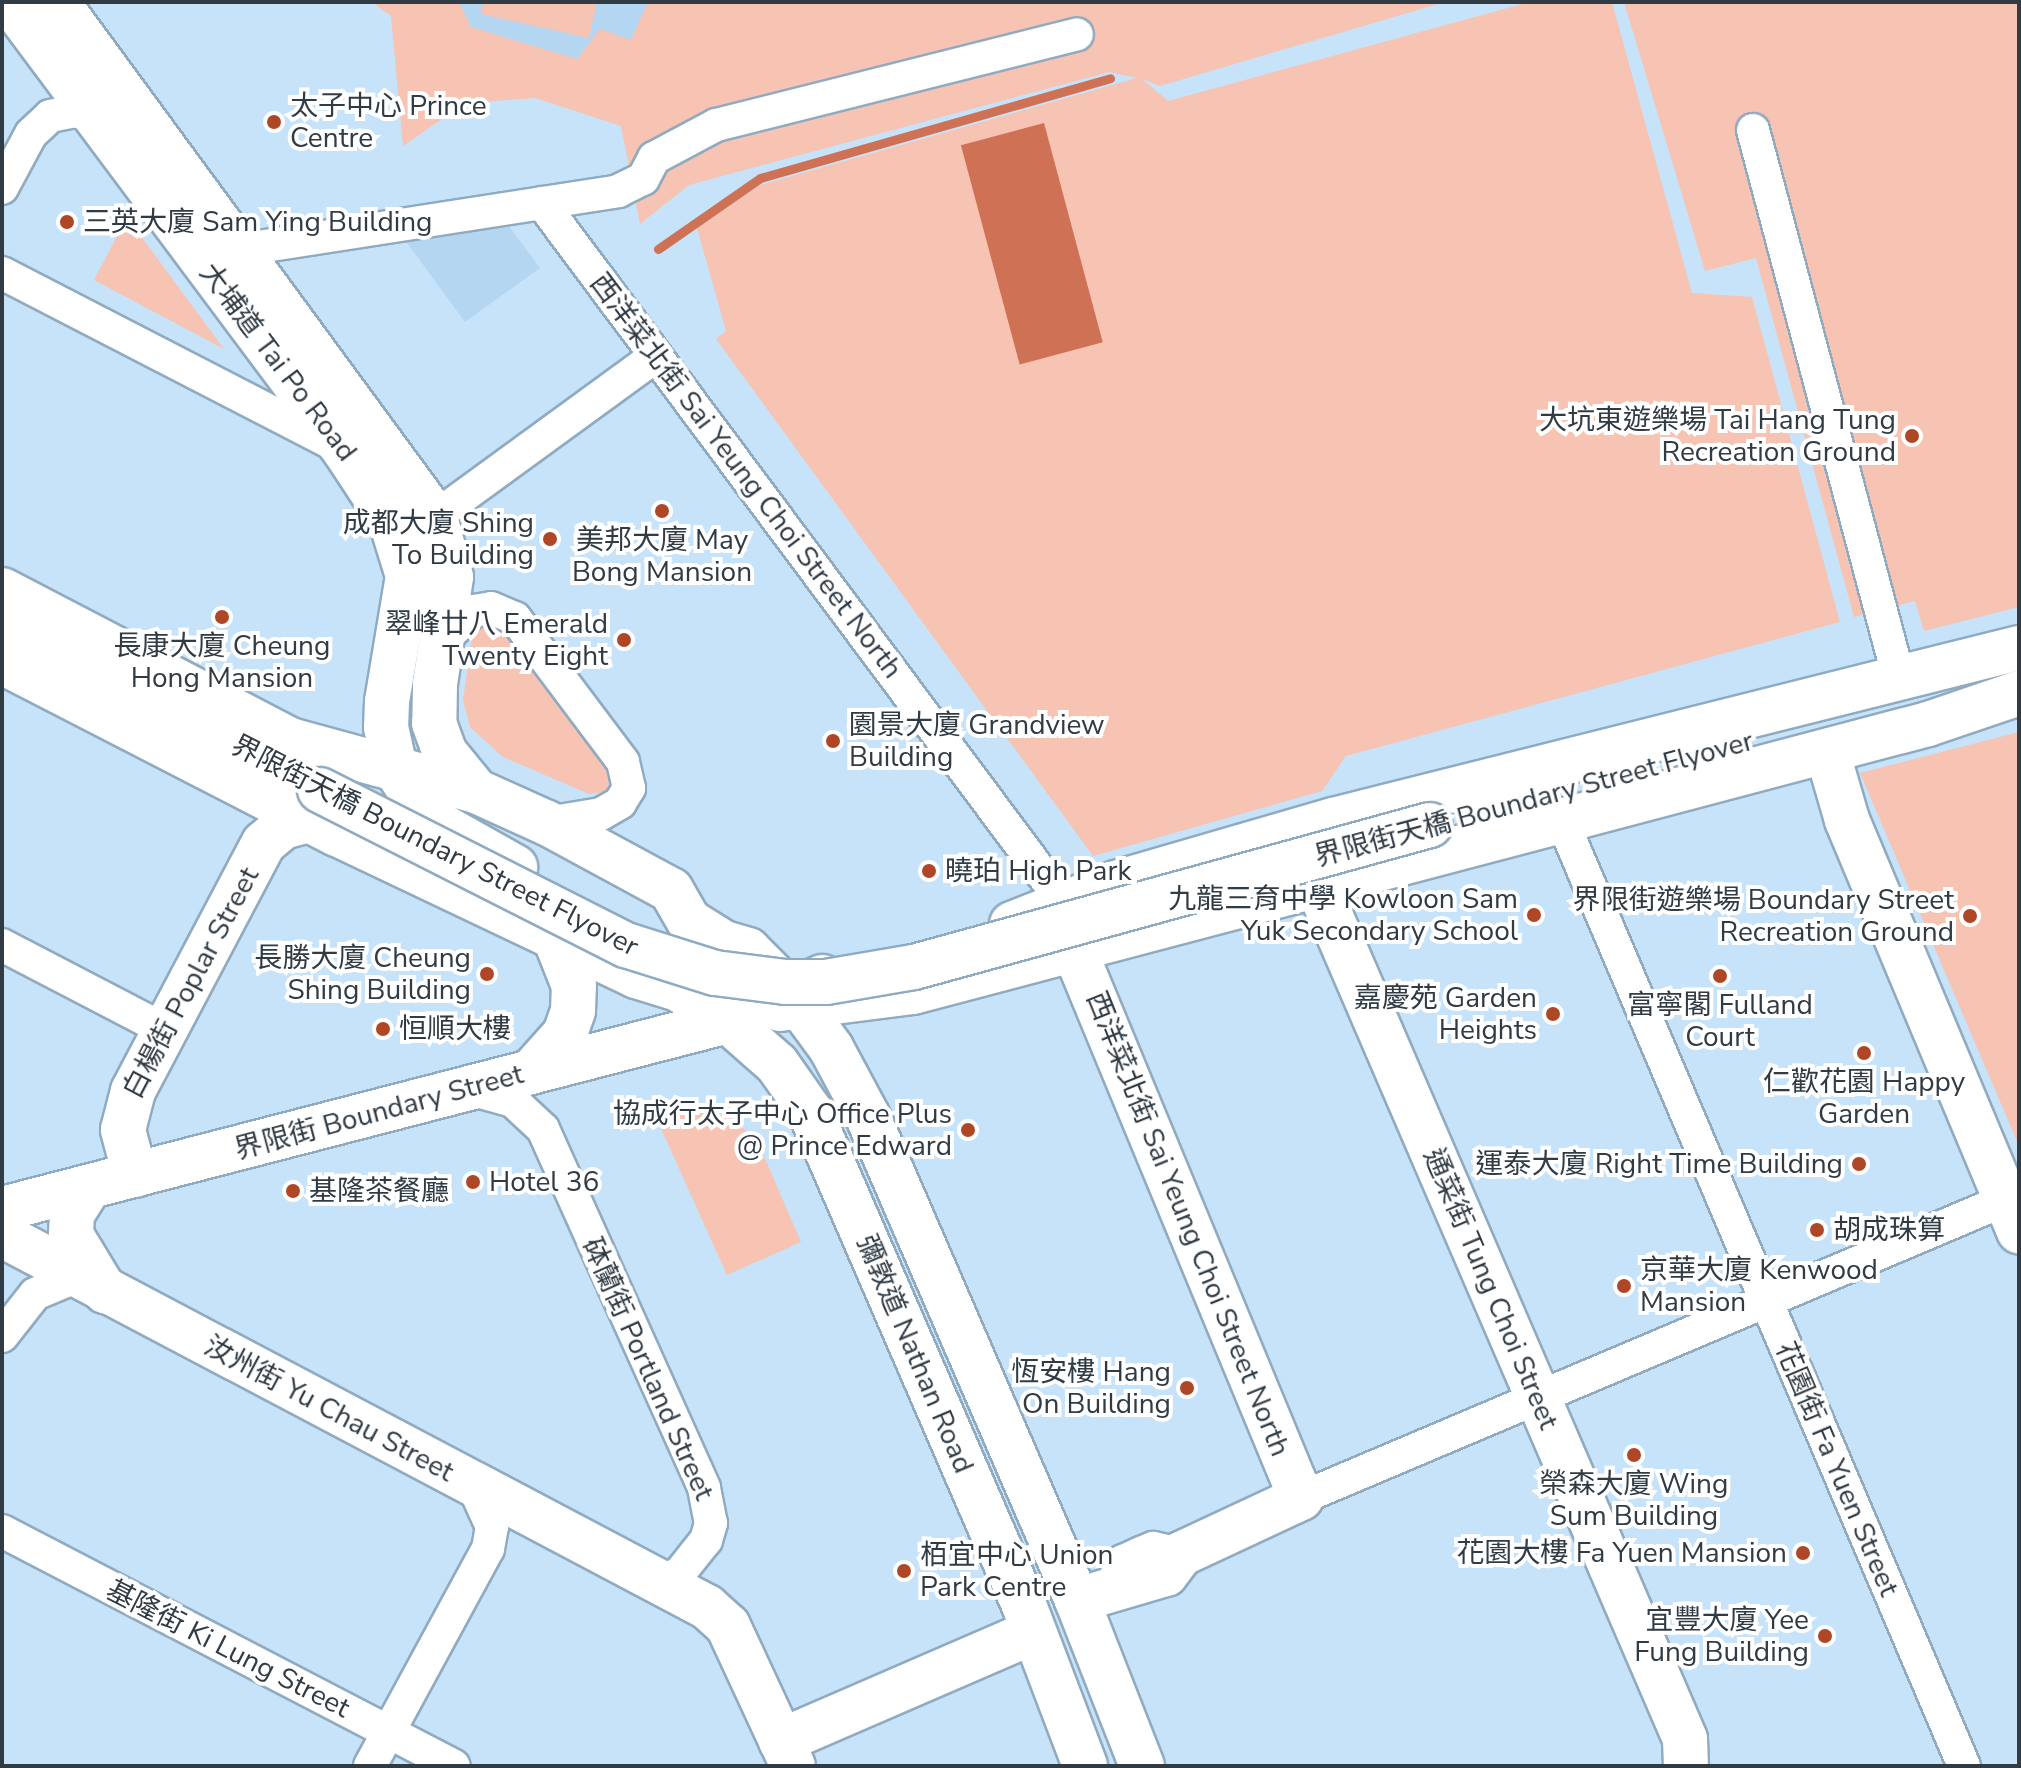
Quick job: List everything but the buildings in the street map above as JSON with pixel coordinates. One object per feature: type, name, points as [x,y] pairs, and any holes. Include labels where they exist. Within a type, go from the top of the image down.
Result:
[{"type":"main road","name":"大埔道 Tai Po Road","points":[[10,2],[345,451],[391,521],[408,576],[387,701],[386,727],[395,768]]},
{"type":"main road","name":"大埔道 Tai Po Road","points":[[57,2],[435,517],[451,577],[434,723],[445,753],[476,791]]},
{"type":"main road","points":[[2,590],[290,740],[476,791],[547,823],[671,890],[718,906],[748,950],[768,1007]]},
{"type":"main road","name":"界限街天橋 Boundary Street Flyover","points":[[2,626],[626,945],[715,973],[785,982],[826,982],[914,967],[1823,738]]},
{"type":"main road","name":"界限街 Boundary Street","points":[[768,1007],[857,964],[1019,922],[1116,883],[1333,820],[1898,675],[2019,648]]},
{"type":"main road","points":[[2,662],[309,820],[636,976],[678,989]]},
{"type":"main road","name":"界限街 Boundary Street","points":[[2,1209],[470,1089],[768,1007],[913,992],[1561,818],[2019,675]]},
{"type":"main road","name":"界限街 Boundary Street","points":[[1823,738],[2019,693]]},
{"type":"main road","points":[[1823,738],[1847,820],[2012,1216]]},
{"type":"main road","points":[[395,768],[421,808],[442,826],[598,916],[660,963],[678,989]]},
{"type":"main road","name":"白楊街 Poplar Street","points":[[135,1175],[123,1130],[125,1111],[264,843],[283,827],[309,820]]},
{"type":"main road","name":"通菜街 Tung Choi Street","points":[[1333,820],[1314,835],[1307,853],[1316,882],[1693,1757]]},
{"type":"main road","points":[[531,1072],[565,1034],[573,1011],[571,973],[555,938]]},
{"type":"main road","name":"西洋菜北街 Sai Yeung Choi Street North","points":[[1074,949],[1301,1498]]},
{"type":"main road","name":"彌敦道 Nathan Road","points":[[678,989],[768,1007],[868,1117],[1094,1593],[1142,1766]]},
{"type":"main road","name":"彌敦道 Nathan Road","points":[[768,1007],[777,1064],[810,1111],[1033,1632],[1085,1766]]},
{"type":"main road","points":[[89,1187],[72,1214],[71,1235],[91,1284]]},
{"type":"main road","name":"汝州街 Yu Chau Street","points":[[2,1235],[656,1582]]},
{"type":"main road","points":[[1094,1593],[1136,1587],[1166,1574],[1181,1554],[1301,1498]]},
{"type":"main road","points":[[656,1582],[707,1607],[728,1626],[787,1754],[1033,1632]]},
{"type":"street","points":[[239,250],[618,191],[643,179],[654,158],[716,125],[1077,34]]},
{"type":"street","points":[[2,188],[31,134],[50,116],[76,111],[96,118]]},
{"type":"street","points":[[1753,130],[1898,675]]},
{"type":"street","name":"西洋菜北街 Sai Yeung Choi Street North","points":[[542,203],[1064,903]]},
{"type":"street","points":[[2,273],[345,451]]},
{"type":"street","points":[[435,517],[656,356]]},
{"type":"street","points":[[442,641],[473,611],[491,608],[515,618],[623,762],[629,788],[620,803],[601,814],[547,823]]},
{"type":"street","name":"花園街 Fa Yuen Street","points":[[1561,818],[1964,1766]]},
{"type":"street","points":[[2,945],[165,1030]]},
{"type":"street","name":"砵蘭街 Portland Street","points":[[470,1089],[513,1101],[543,1129],[704,1488],[711,1523],[706,1540],[679,1574],[656,1582]]},
{"type":"street","points":[[1301,1498],[1766,1302],[2012,1216]]},
{"type":"street","points":[[2,1336],[35,1294],[91,1284]]},
{"type":"street","points":[[370,1766],[492,1538],[489,1515],[473,1485]]},
{"type":"street","name":"基隆街 Ki Lung Street","points":[[2,1531],[454,1766]]},
{"type":"shaded area","points":[[372,2],[459,2],[471,27],[577,59],[600,29],[631,40],[648,2],[1445,2],[1160,86],[1142,79],[1168,101],[1530,2],[1612,2],[1692,293],[1752,297],[1840,622],[1346,756],[1322,791],[1093,856],[716,339],[726,331],[697,228],[760,185],[1137,78],[1109,72],[689,185],[640,224],[621,126],[535,98],[465,103],[403,146],[391,16]]},
{"type":"shaded area","points":[[419,2],[660,2],[594,92]]},
{"type":"shaded area","points":[[483,2],[597,2],[589,38],[481,14]]},
{"type":"shaded area","name":"大坑東遊樂場 Tai Hang Tung Recreation Ground","points":[[1624,2],[2019,2],[2019,607],[1924,631],[1915,601],[1854,617],[1756,258],[1705,271]]},
{"type":"shaded area","points":[[1044,123],[1103,342],[1020,365],[961,145]]},
{"type":"shaded area","points":[[127,217],[224,349],[94,280]]},
{"type":"shaded area","points":[[508,225],[540,268],[465,322],[405,240]]},
{"type":"shaded area","points":[[500,622],[612,767],[612,784],[605,792],[589,794],[503,757],[470,727],[463,700],[474,624]]},
{"type":"shaded area","name":"界限街遊樂場 Boundary Street Recreation Ground","points":[[2019,732],[2019,1146],[1860,773]]},
{"type":"shaded area","points":[[711,1112],[728,1117],[756,1138],[801,1242],[727,1275],[658,1122],[675,1114]]},
{"type":"waterway","points":[[658,249],[760,178],[1110,78]]},
{"type":"place","name":"太子中心 Prince Centre","points":[[274,122]]},
{"type":"place","name":"三英大廈 Sam Ying Building","points":[[67,222]]},
{"type":"place","name":"大坑東遊樂場 Tai Hang Tung Recreation Ground","points":[[1912,436]]},
{"type":"place","name":"美邦大廈 May Bong Mansion","points":[[662,511]]},
{"type":"place","name":"成都大廈 Shing To Building","points":[[550,539]]},
{"type":"place","name":"長康大廈 Cheung Hong Mansion","points":[[222,617]]},
{"type":"place","name":"翠峰廿八 Emerald Twenty Eight","points":[[624,640]]},
{"type":"place","name":"園景大廈 Grandview Building","points":[[833,741]]},
{"type":"place","name":"曉珀 High Park","points":[[929,871]]},
{"type":"place","name":"九龍三育中學 Kowloon Sam Yuk Secondary School","points":[[1534,915]]},
{"type":"place","name":"界限街遊樂場 Boundary Street Recreation Ground","points":[[1970,916]]},
{"type":"place","name":"長勝大廈 Cheung Shing Building","points":[[487,974]]},
{"type":"place","name":"富寧閣 Fulland Court","points":[[1720,976]]},
{"type":"place","name":"嘉慶苑 Garden Heights","points":[[1553,1014]]},
{"type":"place","name":"恒順大樓","points":[[383,1029]]},
{"type":"place","name":"仁歡花園 Happy Garden","points":[[1864,1053]]},
{"type":"place","name":"協成行太子中心 Office Plus @ Prince Edward","points":[[968,1130]]},
{"type":"place","name":"運泰大廈 Right Time Building","points":[[1859,1164]]},
{"type":"place","name":"Hotel 36","points":[[473,1182]]},
{"type":"place","name":"基隆茶餐廳","points":[[293,1191]]},
{"type":"place","name":"胡成珠算","points":[[1817,1230]]},
{"type":"place","name":"京華大廈 Kenwood Mansion","points":[[1624,1286]]},
{"type":"place","name":"恆安樓 Hang On Building","points":[[1187,1388]]},
{"type":"place","name":"榮森大廈 Wing Sum Building","points":[[1634,1455]]},
{"type":"place","name":"花園大樓 Fa Yuen Mansion","points":[[1803,1553]]},
{"type":"place","name":"栢宜中心 Union Park Centre","points":[[904,1571]]},
{"type":"place","name":"宜豐大廈 Yee Fung Building","points":[[1825,1636]]}]
